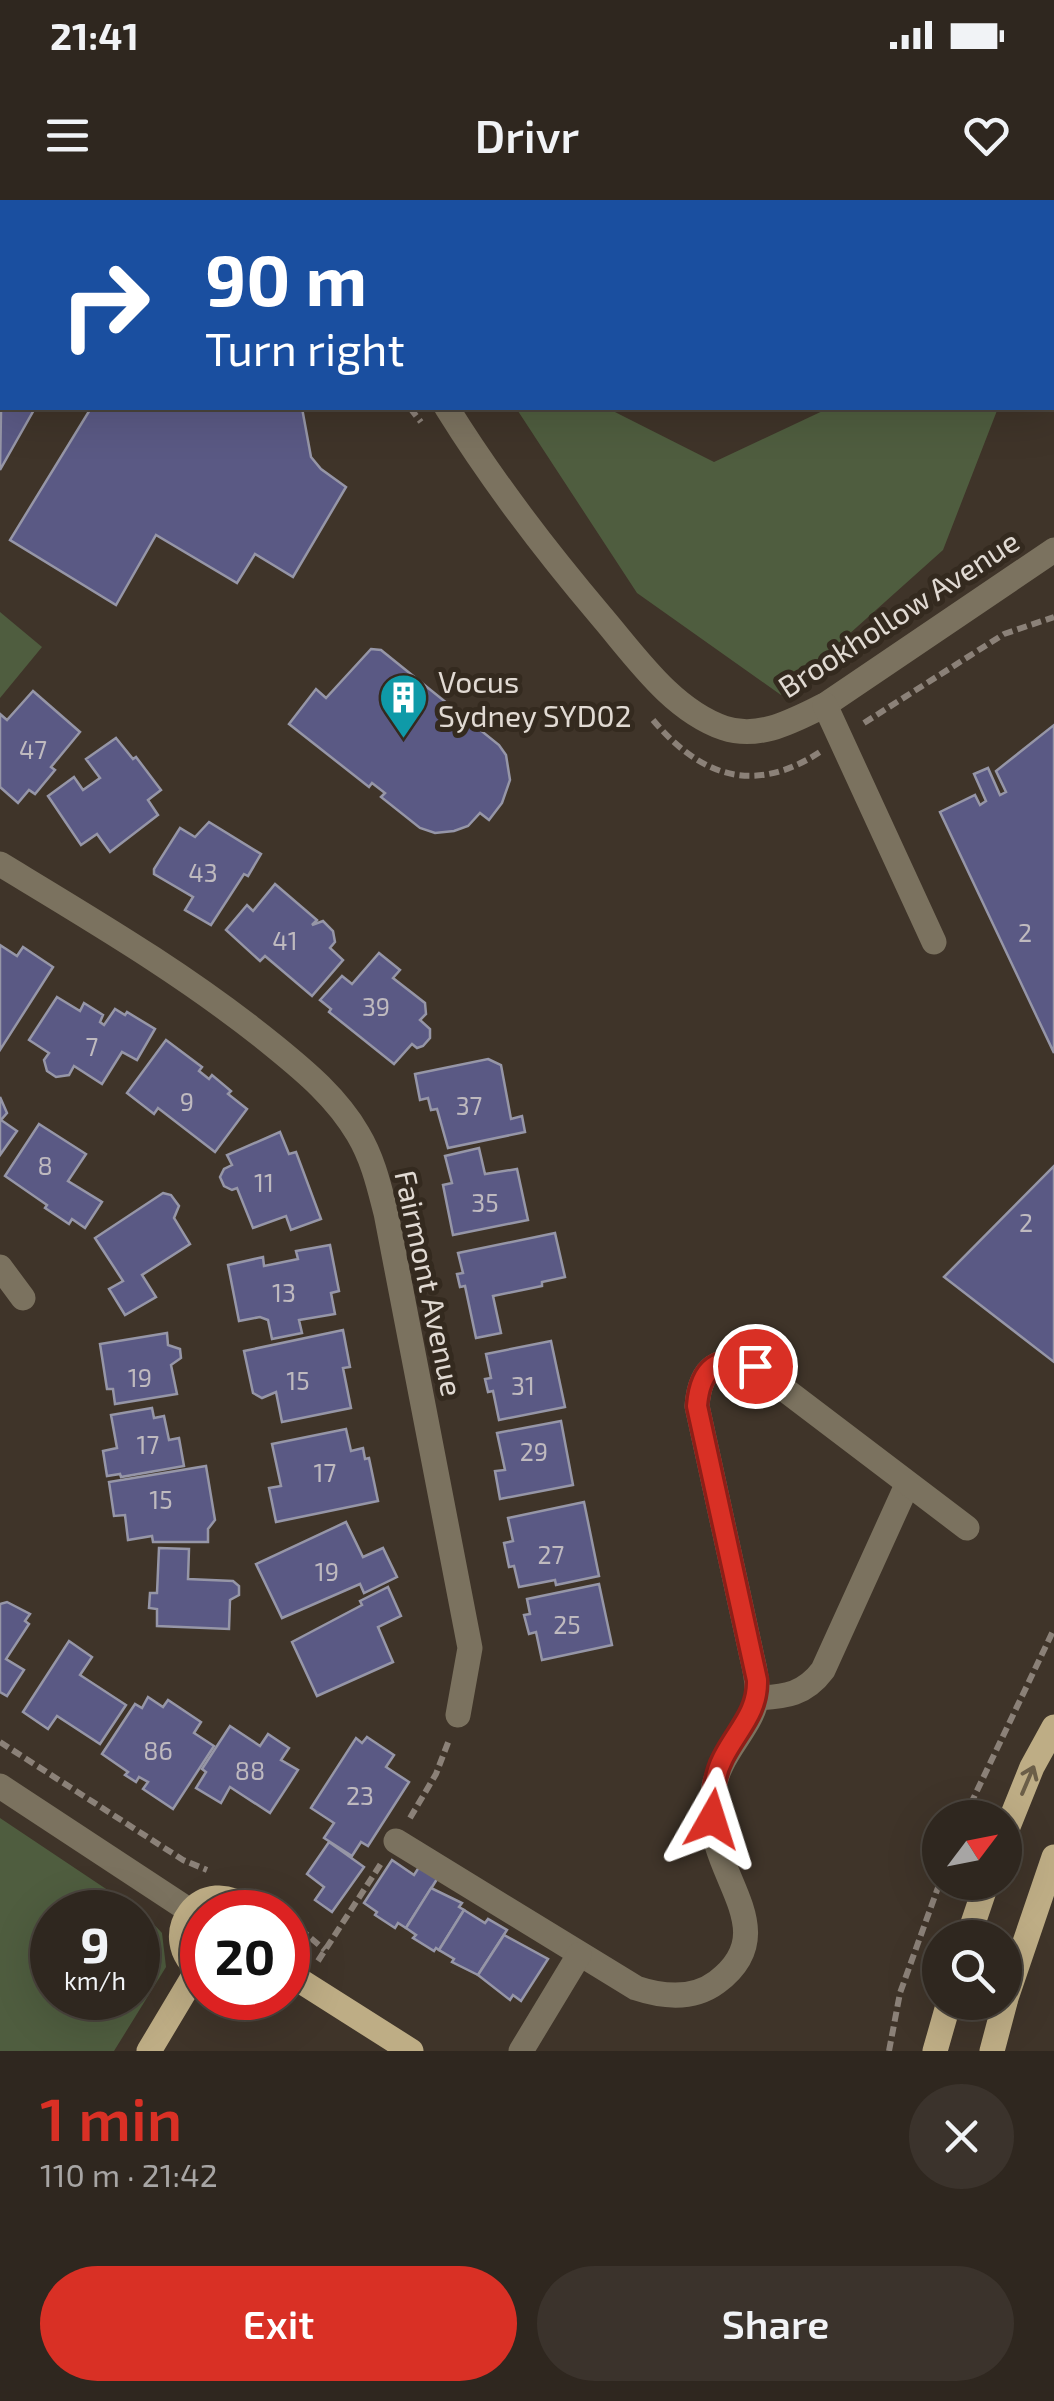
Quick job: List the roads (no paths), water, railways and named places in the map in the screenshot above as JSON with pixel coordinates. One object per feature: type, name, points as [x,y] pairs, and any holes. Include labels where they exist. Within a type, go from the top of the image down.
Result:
[{"type":"main road","points":[[1019,1800],[1054,1727]]},
{"type":"main road","points":[[1022,1952],[1054,1857]]},
{"type":"main road","points":[[310,1987],[411,2051]]},
{"type":"main road","points":[[149,2051],[180,2002]]},
{"type":"main road","points":[[935,2051],[944,2020]]},
{"type":"main road","points":[[992,2051],[1000,2020]]},
{"type":"street","name":"Brookhollow Avenue","points":[[448,410],[481,463],[549,554],[637,659],[697,714],[726,729],[755,733],[788,724],[825,704],[1054,550]]},
{"type":"street","points":[[825,704],[934,942]]},
{"type":"street","name":"Fairmont Avenue","points":[[0,864],[172,969],[239,1018],[310,1076],[336,1102],[359,1135],[376,1171],[386,1213],[470,1648],[458,1715]]},
{"type":"street","points":[[0,1267],[23,1298]]},
{"type":"street","points":[[396,1841],[636,1988],[658,1996],[685,1996],[710,1987],[730,1972],[743,1952],[747,1928],[742,1905],[716,1842],[713,1794],[724,1754],[750,1716],[757,1698],[752,1657],[697,1406],[702,1378],[710,1368],[724,1362],[740,1361],[755,1366],[967,1528]]},
{"type":"street","points":[[757,1698],[798,1693],[823,1670],[907,1484]]},
{"type":"street","points":[[0,1786],[180,1905]]},
{"type":"street","points":[[521,2051],[579,1955]]},
{"type":"place","name":"Vocus Sydney SYD02","points":[[403,740]]}]
